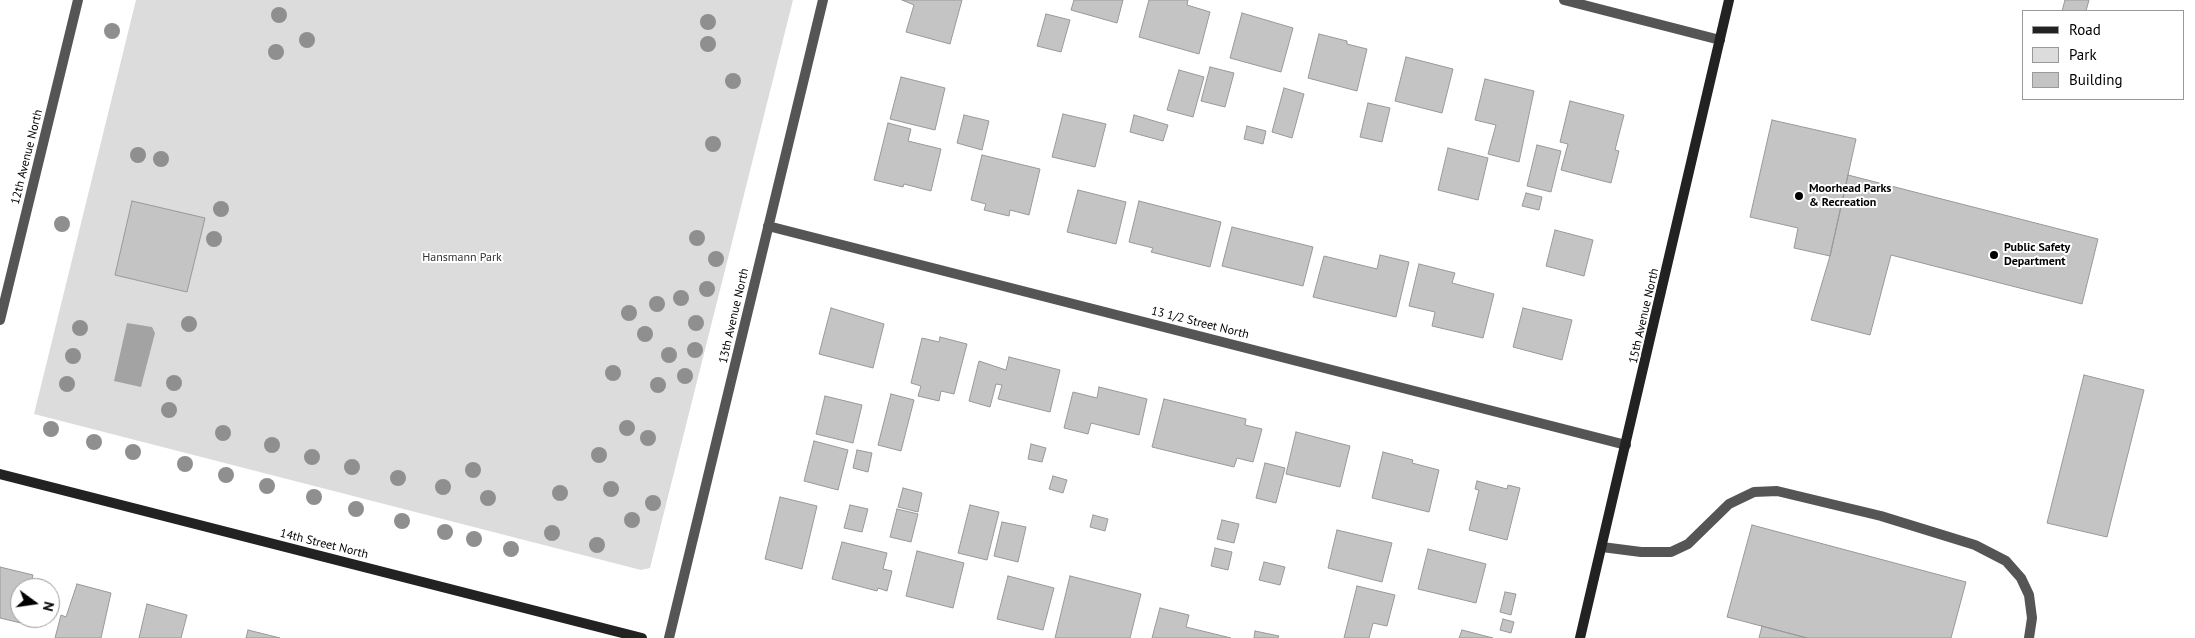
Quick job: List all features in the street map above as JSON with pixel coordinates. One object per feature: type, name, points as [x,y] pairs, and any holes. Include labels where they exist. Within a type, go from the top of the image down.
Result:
[{"type":"main road","name":"15th Avenue North","points":[[1580,638],[1729,0]]},
{"type":"main road","name":"14th Street North","points":[[0,474],[642,638]]},
{"type":"street","name":"12th Avenue North","points":[[0,320],[78,0]]},
{"type":"street","name":"13th Avenue North","points":[[669,638],[823,0]]},
{"type":"street","points":[[1564,0],[1720,40]]},
{"type":"street","name":"13 1/2 Street North","points":[[768,226],[1626,445]]},
{"type":"street","points":[[1602,547],[1641,552],[1671,552],[1688,544],[1729,504],[1754,492],[1777,490],[1882,516],[1975,545],[2006,561],[2021,578],[2029,595],[2032,618],[2029,638]]},
{"type":"green space","name":"Hansmann Park","points":[[136,0],[793,0],[650,568],[641,570],[34,414]]},
{"type":"shaded area","points":[[127,323],[152,327],[155,333],[141,387],[114,381]]},
{"type":"building","points":[[902,0],[962,0],[950,44],[906,32],[914,5]]},
{"type":"building","points":[[1074,0],[1123,0],[1117,23],[1071,10]]},
{"type":"building","points":[[1149,0],[1188,0],[1187,5],[1210,12],[1199,54],[1139,37]]},
{"type":"building","points":[[2065,0],[2089,0],[2086,10],[2062,10]]},
{"type":"building","points":[[1242,13],[1293,28],[1281,72],[1230,58]]},
{"type":"building","points":[[1046,14],[1070,20],[1061,52],[1037,46]]},
{"type":"building","points":[[1319,34],[1347,41],[1347,44],[1367,49],[1357,91],[1308,78]]},
{"type":"building","points":[[1406,57],[1453,69],[1442,113],[1395,101]]},
{"type":"building","points":[[1210,67],[1234,73],[1225,107],[1201,101]]},
{"type":"building","points":[[1179,70],[1204,77],[1193,117],[1167,110]]},
{"type":"building","points":[[901,77],[945,88],[935,130],[890,119]]},
{"type":"building","points":[[1485,79],[1534,91],[1519,162],[1488,154],[1496,125],[1475,120]]},
{"type":"building","points":[[1284,88],[1304,94],[1292,138],[1272,132]]},
{"type":"building","points":[[1570,101],[1624,115],[1615,150],[1619,151],[1611,183],[1561,170],[1568,144],[1560,142]]},
{"type":"building","points":[[1368,103],[1390,108],[1382,142],[1360,137]]},
{"type":"building","points":[[1063,114],[1106,124],[1095,167],[1052,157]]},
{"type":"building","points":[[964,115],[989,121],[982,150],[957,143]]},
{"type":"building","points":[[1134,115],[1168,125],[1163,141],[1130,132]]},
{"type":"building","name":"Moorhead Parks & Recreation","points":[[1772,120],[1856,139],[1830,256],[1794,248],[1798,228],[1750,217]]},
{"type":"building","points":[[888,123],[911,129],[908,141],[941,149],[931,191],[904,184],[903,187],[874,180]]},
{"type":"building","points":[[1247,126],[1266,131],[1263,144],[1244,139]]},
{"type":"building","points":[[1537,145],[1561,151],[1551,192],[1527,186]]},
{"type":"building","points":[[1448,148],[1488,158],[1478,200],[1438,190]]},
{"type":"building","points":[[982,155],[1040,169],[1029,215],[1010,210],[1009,216],[984,210],[986,204],[971,200]]},
{"type":"building","name":"Public Safety Department","points":[[1848,175],[2098,239],[2082,304],[1891,255],[1870,335],[1811,320],[1830,256]]},
{"type":"building","points":[[1078,190],[1126,202],[1116,244],[1067,232]]},
{"type":"building","points":[[1526,193],[1542,197],[1539,210],[1522,206]]},
{"type":"building","points":[[132,201],[205,218],[187,292],[115,275]]},
{"type":"building","points":[[1139,201],[1221,222],[1210,267],[1151,252],[1153,248],[1129,242]]},
{"type":"building","points":[[1232,227],[1313,247],[1303,286],[1222,266]]},
{"type":"building","points":[[1555,230],[1593,240],[1584,276],[1546,266]]},
{"type":"building","points":[[1380,255],[1409,262],[1396,317],[1313,297],[1324,256],[1377,269]]},
{"type":"building","points":[[1419,264],[1455,273],[1452,283],[1494,294],[1483,338],[1432,326],[1435,312],[1409,306]]},
{"type":"building","points":[[831,308],[884,324],[873,368],[819,354]]},
{"type":"building","points":[[1523,308],[1572,320],[1562,360],[1513,347]]},
{"type":"building","points":[[940,337],[967,344],[954,394],[941,391],[939,401],[918,396],[921,386],[911,383],[922,338],[939,342]]},
{"type":"building","points":[[1009,357],[1060,370],[1050,412],[998,399],[1002,385],[996,384],[990,407],[969,401],[979,361],[1006,370]]},
{"type":"building","points":[[2084,375],[2144,390],[2107,537],[2047,523]]},
{"type":"building","points":[[1099,387],[1147,399],[1139,435],[1091,423],[1088,434],[1064,428],[1073,392],[1097,398]]},
{"type":"building","points":[[891,394],[914,400],[901,451],[878,445]]},
{"type":"building","points":[[825,396],[862,405],[853,443],[816,434]]},
{"type":"building","points":[[1164,399],[1246,419],[1245,425],[1262,429],[1253,462],[1237,458],[1234,467],[1152,447]]},
{"type":"building","points":[[1296,432],[1350,446],[1340,487],[1286,474]]},
{"type":"building","points":[[814,441],[848,450],[838,490],[804,481]]},
{"type":"building","points":[[1031,444],[1046,448],[1042,462],[1028,459]]},
{"type":"building","points":[[857,450],[872,453],[868,472],[853,468]]},
{"type":"building","points":[[1383,452],[1413,460],[1412,463],[1439,470],[1429,512],[1372,498]]},
{"type":"building","points":[[1265,463],[1285,468],[1276,503],[1256,498]]},
{"type":"building","points":[[1053,476],[1067,480],[1063,493],[1049,489]]},
{"type":"building","points":[[1477,481],[1507,489],[1508,485],[1520,488],[1507,540],[1469,530],[1479,490],[1475,489]]},
{"type":"building","points":[[903,488],[922,493],[918,512],[898,507]]},
{"type":"building","points":[[780,497],[817,506],[802,569],[765,559]]},
{"type":"building","points":[[850,505],[868,509],[862,532],[844,528]]},
{"type":"building","points":[[970,505],[999,512],[987,560],[958,553]]},
{"type":"building","points":[[897,509],[918,514],[911,542],[890,537]]},
{"type":"building","points":[[1093,515],[1108,519],[1105,531],[1090,527]]},
{"type":"building","points":[[1222,520],[1239,524],[1234,543],[1217,539]]},
{"type":"building","points":[[1002,522],[1026,527],[1018,562],[994,556]]},
{"type":"building","points":[[1752,525],[1966,582],[1951,638],[1807,638],[1727,617]]},
{"type":"building","points":[[1337,530],[1392,543],[1382,582],[1328,568]]},
{"type":"building","points":[[842,542],[887,553],[883,569],[892,571],[887,591],[878,588],[877,591],[832,579]]},
{"type":"building","points":[[1215,548],[1232,552],[1228,570],[1211,566]]},
{"type":"building","points":[[1428,549],[1486,564],[1476,603],[1418,589]]},
{"type":"building","points":[[917,551],[964,563],[953,608],[906,596]]},
{"type":"building","points":[[1264,562],[1285,567],[1280,585],[1259,580]]},
{"type":"building","points":[[0,567],[33,575],[32,578],[10,578],[10,620],[0,618]]},
{"type":"building","points":[[1008,576],[1054,588],[1043,630],[997,619]]},
{"type":"building","points":[[1070,576],[1141,594],[1130,638],[1055,638]]},
{"type":"building","points":[[77,584],[111,593],[101,638],[55,638],[58,628],[60,628],[61,615],[66,617]]},
{"type":"building","points":[[1357,586],[1395,595],[1387,626],[1373,623],[1369,638],[1344,638]]},
{"type":"building","points":[[1505,592],[1516,594],[1511,615],[1500,612]]},
{"type":"building","points":[[147,604],[187,615],[181,638],[139,638]]},
{"type":"building","points":[[1160,608],[1189,615],[1186,627],[1231,638],[1152,638]]},
{"type":"building","points":[[1503,619],[1514,622],[1511,633],[1500,630]]},
{"type":"building","points":[[1762,626],[1807,638],[1759,638]]},
{"type":"building","points":[[248,630],[280,638],[246,638]]},
{"type":"building","points":[[1462,630],[1493,638],[1459,638]]},
{"type":"building","points":[[1255,631],[1279,636],[1278,638],[1254,638]]},
{"type":"place","name":"Moorhead Parks & Recreation","points":[[1799,196]]},
{"type":"place","name":"Public Safety Department","points":[[1994,255]]}]
